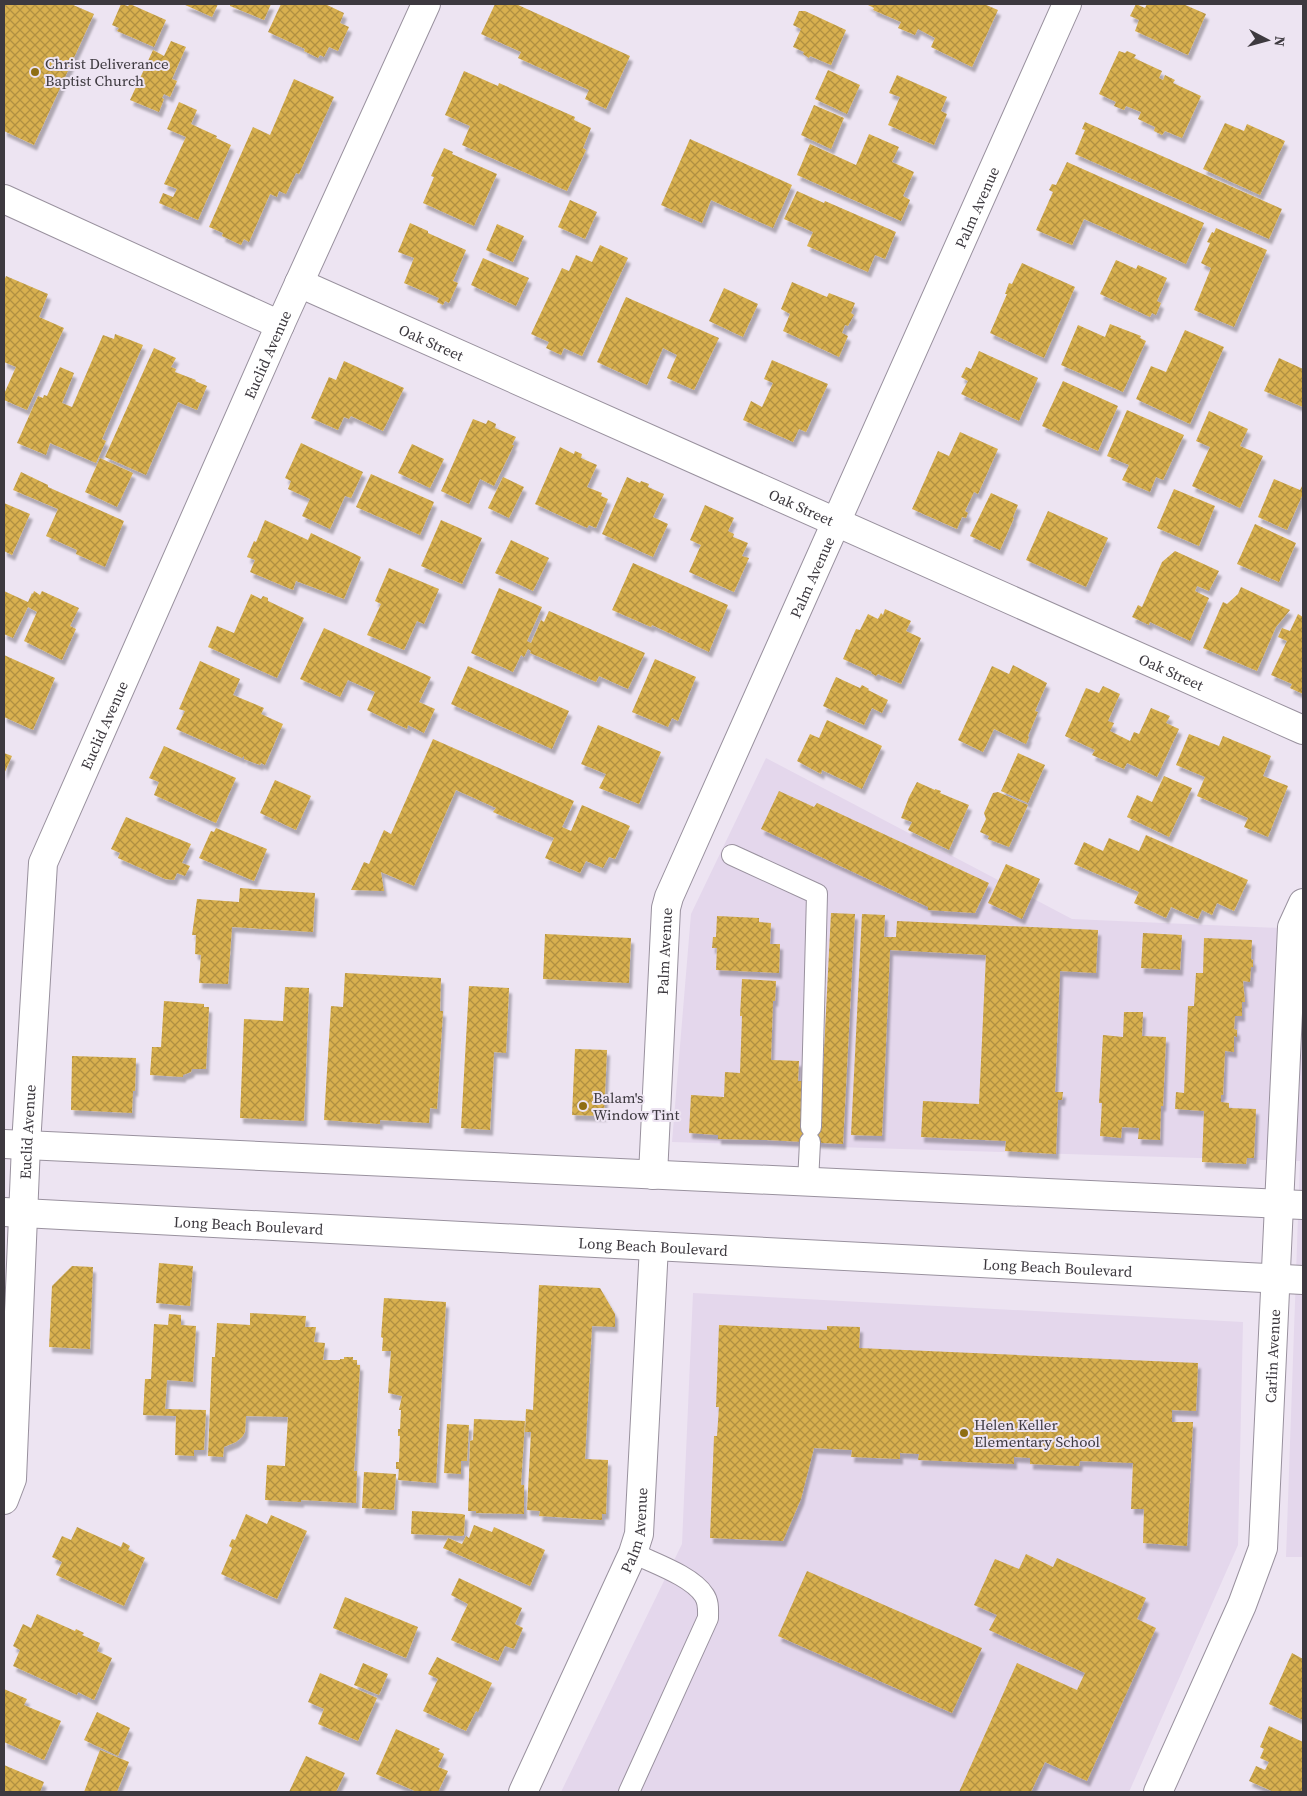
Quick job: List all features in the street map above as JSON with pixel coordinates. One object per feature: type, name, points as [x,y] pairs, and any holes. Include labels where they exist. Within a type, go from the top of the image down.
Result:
[{"type":"street","name":"Euclid Avenue","points":[[4,1500],[12,1479],[15,1144],[42,863],[280,325],[426,4]]},
{"type":"street","name":"Palm Avenue","points":[[653,1175],[667,902],[681,867],[837,522],[967,224],[1067,4]]},
{"type":"street","points":[[4,200],[280,325]]},
{"type":"street","name":"Oak Street","points":[[299,283],[1303,730]]},
{"type":"street","name":"Carlin Avenue","points":[[1158,1792],[1242,1605],[1263,1548],[1276,1279],[1292,1205],[1292,927],[1303,903]]},
{"type":"street","points":[[15,1144],[1292,1205]]},
{"type":"street","name":"Long Beach Boulevard","points":[[14,1212],[1303,1280]]},
{"type":"street","name":"Palm Avenue","points":[[523,1792],[633,1553],[640,1527],[654,1246]]},
{"type":"lane","points":[[732,855],[817,894],[808,1182]]},
{"type":"lane","points":[[629,1792],[708,1618],[708,1606],[705,1596],[690,1581],[633,1553]]},
{"type":"shaded area","points":[[766,758],[1072,919],[1303,929],[1303,1557],[1286,1557],[1300,1161],[672,1142],[691,914]]},
{"type":"shaded area","name":"Helen Keller Elementary School","points":[[693,1293],[1243,1322],[1238,1545],[1129,1792],[561,1792],[682,1544]]},
{"type":"building","name":"Christ Deliverance Baptist Church","points":[[4,4],[71,4],[94,14],[34,145],[4,131]]},
{"type":"building","points":[[121,4],[128,6],[130,4],[166,20],[154,47],[117,31],[119,28],[112,25]]},
{"type":"building","points":[[183,4],[218,4],[212,17]]},
{"type":"building","points":[[230,4],[271,4],[264,20],[230,6]]},
{"type":"building","points":[[281,4],[325,4],[344,13],[340,23],[349,27],[338,51],[329,47],[324,57],[320,55],[318,58],[304,51],[305,49],[268,32]]},
{"type":"building","points":[[495,4],[516,4],[630,56],[606,109],[585,99],[589,90],[518,58],[521,52],[481,34]]},
{"type":"building","points":[[866,4],[984,4],[998,10],[972,67],[931,47],[935,38],[918,29],[915,35],[898,28],[901,22],[873,10],[874,8]]},
{"type":"building","points":[[1136,4],[1145,8],[1147,4],[1183,4],[1206,14],[1188,55],[1135,31],[1139,20],[1130,16]]},
{"type":"building","points":[[799,11],[805,11],[846,30],[831,65],[810,56],[809,58],[803,54],[804,52],[793,47],[801,29],[793,25]]},
{"type":"building","points":[[171,41],[186,47],[172,79],[177,81],[170,97],[164,94],[159,112],[130,100],[153,50],[164,56]]},
{"type":"building","points":[[1119,51],[1125,53],[1127,51],[1136,55],[1134,58],[1162,71],[1159,78],[1163,80],[1165,75],[1175,80],[1173,83],[1201,96],[1182,138],[1165,131],[1162,135],[1154,131],[1155,127],[1138,119],[1141,112],[1126,106],[1124,110],[1114,106],[1116,102],[1099,94]]},
{"type":"building","points":[[828,70],[860,85],[847,114],[815,99]]},
{"type":"building","points":[[464,71],[498,86],[499,83],[575,117],[574,120],[591,128],[583,148],[586,150],[567,191],[462,145],[470,126],[445,115]]},
{"type":"building","points":[[897,75],[947,97],[941,111],[947,114],[934,145],[888,125],[900,97],[889,93]]},
{"type":"building","points":[[294,79],[334,97],[299,174],[296,173],[286,194],[279,191],[277,197],[270,194],[249,242],[244,239],[241,245],[222,236],[223,233],[209,227],[253,127],[270,135]]},
{"type":"building","points":[[179,102],[197,110],[191,124],[231,145],[198,220],[159,203],[163,193],[173,197],[177,189],[164,184],[186,137],[167,129]]},
{"type":"building","points":[[814,105],[844,118],[831,149],[801,135]]},
{"type":"building","points":[[1085,122],[1282,209],[1269,239],[1075,154],[1085,130],[1082,129]]},
{"type":"building","points":[[1225,123],[1244,131],[1247,124],[1285,141],[1260,195],[1203,169]]},
{"type":"building","points":[[869,134],[899,147],[892,162],[914,172],[903,196],[910,200],[901,221],[797,175],[810,144],[856,165]]},
{"type":"building","points":[[690,139],[792,185],[773,228],[711,200],[702,223],[661,205]]},
{"type":"building","points":[[444,148],[453,152],[452,154],[497,174],[474,226],[423,203],[434,177],[431,176]]},
{"type":"building","points":[[1067,162],[1204,223],[1186,264],[1084,219],[1072,245],[1036,230],[1053,192],[1049,190],[1052,184],[1056,185]]},
{"type":"building","points":[[797,191],[896,232],[885,259],[875,255],[868,272],[807,246],[813,232],[784,219]]},
{"type":"building","points":[[570,200],[597,212],[585,239],[558,227]]},
{"type":"building","points":[[410,223],[466,250],[453,281],[458,283],[449,303],[445,301],[443,305],[437,302],[439,298],[404,283],[414,258],[398,252]]},
{"type":"building","points":[[497,224],[524,236],[513,262],[486,250]]},
{"type":"building","points":[[1216,228],[1267,250],[1234,327],[1194,310],[1211,268],[1201,263],[1210,243],[1207,242]]},
{"type":"building","points":[[600,245],[628,258],[582,356],[564,348],[561,355],[546,348],[549,342],[531,334],[562,268],[569,271],[576,255],[592,262]]},
{"type":"building","points":[[483,258],[529,278],[516,306],[471,285]]},
{"type":"building","points":[[1116,260],[1136,269],[1138,265],[1167,278],[1157,301],[1161,303],[1156,315],[1152,313],[1150,317],[1100,294]]},
{"type":"building","points":[[1022,263],[1075,287],[1044,358],[990,333],[1007,294],[1005,294],[1009,283],[1012,284]]},
{"type":"building","points":[[6,276],[48,294],[39,317],[64,328],[27,410],[4,400],[4,394],[16,367],[4,362],[4,281]]},
{"type":"building","points":[[792,282],[827,297],[829,293],[855,303],[851,313],[854,315],[848,326],[845,325],[842,333],[848,336],[839,357],[783,331],[790,314],[781,309]]},
{"type":"building","points":[[724,288],[758,304],[743,337],[709,321]]},
{"type":"building","points":[[626,297],[719,338],[694,390],[667,378],[677,355],[663,348],[647,385],[597,362]]},
{"type":"building","points":[[1110,324],[1141,336],[1140,338],[1146,341],[1123,392],[1061,365],[1078,325],[1105,337]]},
{"type":"building","points":[[1185,330],[1224,347],[1190,424],[1136,399],[1151,366],[1166,372]]},
{"type":"building","points":[[115,334],[143,345],[102,439],[106,441],[96,463],[50,443],[46,455],[17,443],[38,396],[43,398],[44,395],[47,396],[60,367],[74,373],[62,403],[72,407],[103,335],[114,339]]},
{"type":"building","points":[[154,348],[176,358],[171,367],[176,369],[175,372],[207,386],[197,410],[178,402],[146,475],[105,457]]},
{"type":"building","points":[[979,351],[1038,378],[1019,421],[961,394],[968,381],[961,377],[966,367],[971,369]]},
{"type":"building","points":[[1279,358],[1303,369],[1303,407],[1264,391]]},
{"type":"building","points":[[772,360],[828,384],[806,432],[799,429],[793,442],[743,420],[751,401],[762,407],[773,383],[764,379]]},
{"type":"building","points":[[344,361],[404,388],[383,431],[351,416],[349,419],[344,417],[338,430],[311,418],[329,377],[336,380]]},
{"type":"building","points":[[1063,381],[1118,406],[1098,451],[1042,426]]},
{"type":"building","points":[[1127,410],[1184,435],[1163,480],[1156,477],[1150,492],[1122,480],[1129,465],[1107,456]]},
{"type":"building","points":[[1209,411],[1248,429],[1240,446],[1263,456],[1240,508],[1192,486],[1210,447],[1196,441]]},
{"type":"building","points":[[473,419],[486,424],[488,420],[496,424],[495,428],[516,437],[494,486],[480,479],[469,504],[441,491]]},
{"type":"building","points":[[960,432],[998,449],[978,494],[974,492],[965,511],[968,513],[966,518],[962,517],[957,529],[912,509],[938,451],[949,456]]},
{"type":"building","points":[[301,443],[363,472],[351,498],[345,496],[330,529],[302,516],[310,499],[288,489],[291,481],[285,478]]},
{"type":"building","points":[[412,444],[444,459],[430,488],[398,473]]},
{"type":"building","points":[[560,447],[574,454],[575,451],[582,454],[581,458],[597,465],[587,487],[602,493],[601,496],[608,499],[596,528],[589,525],[587,528],[535,504]]},
{"type":"building","points":[[100,458],[133,473],[117,507],[85,492]]},
{"type":"building","points":[[21,472],[48,485],[48,487],[124,521],[105,567],[76,554],[77,550],[46,536],[58,509],[13,490]]},
{"type":"building","points":[[371,474],[434,502],[420,535],[356,507]]},
{"type":"building","points":[[503,477],[524,487],[509,518],[488,508]]},
{"type":"building","points":[[627,477],[640,483],[641,481],[649,484],[648,487],[664,494],[653,517],[668,524],[653,557],[602,534]]},
{"type":"building","points":[[1274,479],[1300,490],[1303,484],[1303,496],[1287,530],[1258,517]]},
{"type":"building","points":[[1174,489],[1215,506],[1199,546],[1157,528]]},
{"type":"building","points":[[991,493],[1018,505],[1000,550],[970,536]]},
{"type":"building","points":[[4,503],[30,514],[12,555],[4,551]]},
{"type":"building","points":[[705,505],[734,518],[728,531],[734,534],[733,537],[748,543],[742,556],[749,558],[734,592],[689,572],[701,545],[690,540]]},
{"type":"building","points":[[1048,511],[1108,538],[1086,587],[1026,560]]},
{"type":"building","points":[[265,520],[308,540],[311,533],[361,557],[344,599],[296,581],[293,590],[250,572],[255,560],[247,557],[254,541],[256,542]]},
{"type":"building","points":[[441,520],[482,538],[462,584],[421,566]]},
{"type":"building","points":[[1255,524],[1296,543],[1279,582],[1237,564]]},
{"type":"building","points":[[511,540],[549,558],[533,591],[495,573]]},
{"type":"building","points":[[1175,551],[1219,571],[1209,591],[1197,586],[1195,591],[1209,598],[1190,641],[1150,622],[1149,625],[1132,617],[1138,605],[1142,607],[1162,562]]},
{"type":"building","points":[[633,563],[728,605],[709,652],[652,625],[651,627],[612,610]]},
{"type":"building","points":[[389,568],[439,589],[424,624],[417,621],[404,650],[367,635],[381,604],[375,601]]},
{"type":"building","points":[[1241,587],[1290,610],[1276,627],[1257,671],[1203,648],[1223,602],[1227,604],[1238,594]]},
{"type":"building","points":[[499,588],[542,607],[527,641],[531,643],[541,620],[544,622],[549,611],[645,653],[628,689],[599,676],[596,682],[530,653],[531,651],[528,649],[524,657],[521,655],[513,672],[471,653]]},
{"type":"building","points":[[4,591],[28,602],[34,591],[40,595],[42,591],[79,608],[70,626],[76,629],[62,660],[24,641],[37,612],[28,607],[13,638],[4,634]]},
{"type":"building","points":[[251,594],[261,599],[263,596],[268,598],[268,601],[304,618],[277,678],[208,647],[217,626],[234,633]]},
{"type":"building","points":[[885,609],[911,621],[906,631],[921,638],[901,684],[878,674],[876,676],[872,672],[843,659],[856,629],[860,630],[868,614],[878,619],[881,613],[883,615]]},
{"type":"building","points":[[1298,614],[1303,617],[1303,694],[1290,688],[1292,684],[1271,675],[1287,641],[1278,637],[1282,628],[1290,631]]},
{"type":"building","points":[[324,628],[431,677],[419,702],[435,709],[424,733],[408,725],[407,729],[367,710],[375,692],[348,680],[340,697],[300,679]]},
{"type":"building","points":[[4,655],[55,678],[33,730],[4,717]]},
{"type":"building","points":[[655,659],[696,677],[678,721],[672,718],[668,727],[632,712]]},
{"type":"building","points":[[200,661],[240,679],[233,695],[264,708],[261,714],[283,724],[265,765],[244,759],[244,756],[242,758],[176,729],[185,711],[179,709]]},
{"type":"building","points":[[1013,665],[1047,683],[1035,711],[1038,712],[1026,744],[994,729],[983,752],[958,740],[992,666],[1009,674]]},
{"type":"building","points":[[468,666],[569,711],[552,749],[451,704]]},
{"type":"building","points":[[836,677],[860,688],[862,685],[888,700],[882,713],[872,708],[864,725],[823,706]]},
{"type":"building","points":[[1103,686],[1120,694],[1108,721],[1114,723],[1110,731],[1130,741],[1134,732],[1139,734],[1151,708],[1170,716],[1166,723],[1179,729],[1157,777],[1127,763],[1124,769],[1092,755],[1095,750],[1065,736],[1086,688],[1099,693]]},
{"type":"building","points":[[827,720],[882,746],[862,789],[822,770],[821,774],[797,761],[810,734],[819,738]]},
{"type":"building","points":[[598,725],[661,752],[639,804],[599,788],[606,774],[581,764]]},
{"type":"building","points":[[1189,734],[1219,746],[1223,736],[1271,756],[1263,776],[1288,786],[1268,837],[1244,827],[1248,818],[1197,796],[1205,777],[1176,765]]},
{"type":"building","points":[[433,739],[574,801],[562,827],[571,831],[582,805],[630,826],[615,859],[609,857],[603,868],[586,861],[580,873],[545,858],[554,838],[493,812],[496,808],[456,790],[414,886],[381,872],[384,891],[351,890],[364,862],[369,864],[384,830],[391,834]]},
{"type":"building","points":[[164,746],[236,778],[216,823],[154,795],[159,782],[149,778]]},
{"type":"building","points":[[4,753],[12,756],[4,774]]},
{"type":"building","points":[[1018,753],[1045,765],[1028,803],[1001,791]]},
{"type":"building","points":[[1164,776],[1192,788],[1169,837],[1127,817],[1137,795],[1152,802]]},
{"type":"building","points":[[275,780],[311,796],[296,830],[260,813]]},
{"type":"building","points":[[917,782],[969,805],[949,850],[908,830],[912,822],[901,818]]},
{"type":"building","points":[[779,791],[814,807],[817,803],[989,883],[975,913],[928,910],[928,907],[761,829]]},
{"type":"building","points":[[998,792],[1028,805],[1009,847],[988,839],[989,836],[980,832],[986,819],[984,813],[993,793]]},
{"type":"building","points":[[126,817],[191,844],[182,863],[190,866],[185,876],[177,873],[174,880],[165,879],[118,858],[120,853],[111,849]]},
{"type":"building","points":[[216,828],[267,849],[254,881],[199,858],[211,831],[214,832]]},
{"type":"building","points":[[1146,835],[1248,880],[1234,911],[1217,903],[1212,915],[1202,910],[1198,919],[1171,907],[1166,918],[1134,903],[1139,892],[1074,864],[1084,842],[1103,851],[1109,838],[1139,851]]},
{"type":"building","points":[[1006,864],[1040,879],[1022,919],[988,903]]},
{"type":"building","points":[[240,888],[315,893],[313,932],[232,927],[228,984],[199,983],[201,955],[195,954],[196,935],[192,935],[197,899],[239,902]]},
{"type":"building","points":[[831,913],[855,914],[843,1144],[718,1139],[718,1135],[689,1133],[691,1095],[724,1097],[725,1072],[740,1073],[742,979],[776,981],[775,1001],[773,1001],[771,1060],[799,1061],[798,1081],[804,1081],[820,1128]]},
{"type":"building","points":[[862,914],[885,915],[884,937],[896,937],[897,921],[1098,930],[1096,973],[1060,971],[1055,1092],[1063,1092],[1062,1100],[1058,1100],[1056,1154],[1005,1151],[1006,1141],[921,1137],[923,1101],[979,1104],[986,955],[890,950],[882,1136],[851,1135]]},
{"type":"building","points":[[717,916],[759,918],[759,922],[771,923],[770,944],[780,944],[779,973],[716,970],[717,948],[712,948],[713,937],[716,937]]},
{"type":"building","points":[[1143,933],[1182,935],[1180,970],[1141,968]]},
{"type":"building","points":[[545,934],[631,938],[629,983],[543,979]]},
{"type":"building","points":[[1204,938],[1252,940],[1251,959],[1253,960],[1253,967],[1251,967],[1250,982],[1243,981],[1245,1002],[1242,1002],[1242,1016],[1235,1016],[1234,1029],[1237,1030],[1237,1037],[1234,1036],[1234,1052],[1225,1051],[1223,1095],[1221,1095],[1221,1102],[1229,1103],[1229,1108],[1256,1109],[1254,1158],[1247,1158],[1246,1164],[1202,1162],[1204,1111],[1175,1109],[1176,1092],[1184,1093],[1188,1006],[1194,1006],[1196,973],[1203,973]]},
{"type":"building","points":[[345,973],[441,978],[440,1011],[443,1011],[437,1109],[430,1108],[429,1123],[380,1120],[380,1124],[324,1120],[331,1006],[343,1007]]},
{"type":"building","points":[[469,986],[509,988],[506,1053],[494,1052],[490,1130],[461,1128]]},
{"type":"building","points":[[285,987],[309,988],[304,1121],[240,1118],[244,1019],[283,1021]]},
{"type":"building","points":[[164,1001],[204,1004],[204,1007],[209,1007],[206,1069],[192,1069],[191,1072],[183,1075],[183,1077],[150,1075],[152,1047],[161,1047]]},
{"type":"building","points":[[1124,1012],[1143,1012],[1142,1036],[1166,1037],[1160,1140],[1138,1139],[1139,1128],[1122,1127],[1121,1138],[1100,1136],[1102,1103],[1099,1103],[1103,1035],[1123,1037]]},
{"type":"building","points":[[575,1049],[607,1050],[604,1116],[572,1115]]},
{"type":"building","points":[[72,1056],[136,1058],[132,1113],[71,1110]]},
{"type":"building","points":[[159,1263],[193,1266],[190,1306],[156,1303]]},
{"type":"building","points":[[72,1266],[93,1267],[90,1349],[49,1347],[52,1286]]},
{"type":"building","points":[[539,1285],[600,1288],[615,1314],[615,1327],[592,1326],[585,1459],[608,1460],[606,1514],[602,1514],[602,1520],[539,1516],[540,1511],[527,1510],[531,1432],[525,1432],[526,1409],[533,1410]]},
{"type":"building","points":[[384,1298],[446,1302],[436,1483],[398,1480],[399,1469],[396,1469],[396,1462],[399,1462],[400,1436],[398,1436],[398,1429],[400,1429],[401,1410],[399,1410],[402,1396],[388,1393],[391,1351],[382,1351],[383,1338],[381,1337]]},
{"type":"building","points":[[250,1313],[306,1316],[305,1327],[316,1327],[314,1342],[325,1343],[323,1360],[340,1360],[344,1359],[344,1357],[353,1357],[353,1360],[357,1360],[357,1365],[360,1365],[354,1471],[357,1471],[356,1503],[265,1500],[267,1465],[285,1466],[288,1417],[246,1416],[245,1432],[236,1442],[224,1447],[223,1457],[208,1456],[212,1357],[215,1357],[217,1323],[250,1325]]},
{"type":"building","points":[[169,1314],[181,1315],[181,1325],[196,1326],[193,1382],[167,1380],[165,1409],[206,1410],[204,1450],[194,1450],[194,1456],[175,1455],[176,1416],[143,1415],[145,1379],[151,1379],[154,1324],[168,1325]]},
{"type":"building","points":[[719,1325],[827,1330],[827,1326],[860,1327],[859,1348],[1198,1363],[1196,1411],[1172,1410],[1172,1422],[1193,1422],[1187,1546],[1143,1543],[1144,1509],[1131,1509],[1133,1463],[1080,1461],[1079,1466],[1030,1464],[1030,1458],[1014,1457],[1014,1464],[918,1460],[919,1454],[900,1453],[900,1459],[851,1457],[852,1450],[814,1448],[801,1499],[783,1541],[710,1538],[714,1436],[717,1436],[719,1407],[716,1407]]},
{"type":"building","points":[[474,1419],[525,1421],[521,1485],[524,1485],[524,1514],[476,1513],[476,1511],[468,1511],[470,1441],[473,1440]]},
{"type":"building","points":[[447,1424],[469,1425],[467,1461],[461,1461],[461,1474],[444,1473]]},
{"type":"building","points":[[364,1472],[396,1474],[394,1510],[362,1508]]},
{"type":"building","points":[[412,1511],[465,1515],[464,1535],[411,1534]]},
{"type":"building","points":[[246,1514],[267,1524],[271,1515],[307,1531],[277,1599],[221,1574],[232,1548],[229,1546],[232,1539],[235,1540]]},
{"type":"building","points":[[474,1525],[492,1532],[494,1527],[545,1550],[530,1586],[443,1548],[448,1538],[462,1544],[466,1536],[469,1538]]},
{"type":"building","points":[[77,1527],[121,1547],[123,1542],[130,1546],[128,1550],[145,1558],[124,1606],[56,1575],[62,1562],[52,1557],[62,1536],[71,1540]]},
{"type":"building","points":[[1026,1554],[1053,1567],[1057,1558],[1146,1598],[1137,1619],[1156,1628],[1087,1781],[1045,1762],[1031,1792],[959,1792],[1017,1663],[1077,1690],[1085,1673],[989,1630],[997,1615],[974,1605],[995,1559],[1019,1569]]},
{"type":"building","points":[[807,1571],[982,1648],[952,1713],[778,1636]]},
{"type":"building","points":[[459,1578],[522,1608],[515,1624],[523,1628],[514,1649],[505,1646],[498,1661],[451,1640],[468,1604],[451,1595]]},
{"type":"building","points":[[345,1597],[418,1627],[406,1658],[333,1628]]},
{"type":"building","points":[[37,1614],[75,1631],[76,1629],[84,1633],[82,1635],[100,1643],[97,1651],[112,1658],[94,1700],[78,1692],[77,1695],[13,1666],[20,1650],[13,1646],[23,1624],[31,1628]]},
{"type":"building","points":[[1292,1653],[1303,1659],[1303,1720],[1269,1704]]},
{"type":"building","points":[[437,1657],[492,1683],[478,1712],[476,1711],[466,1731],[423,1711],[438,1679],[428,1674]]},
{"type":"building","points":[[363,1663],[388,1674],[379,1695],[354,1685]]},
{"type":"building","points":[[320,1673],[377,1698],[358,1741],[318,1724],[324,1709],[308,1702]]},
{"type":"building","points":[[4,1689],[27,1699],[24,1705],[61,1721],[44,1760],[4,1742]]},
{"type":"building","points":[[97,1712],[130,1728],[118,1756],[84,1740]]},
{"type":"building","points":[[1269,1726],[1303,1742],[1303,1792],[1274,1792],[1249,1781],[1256,1766],[1265,1770],[1269,1762],[1260,1758],[1264,1749],[1260,1747]]},
{"type":"building","points":[[396,1729],[440,1749],[438,1751],[444,1754],[438,1767],[448,1771],[438,1792],[417,1792],[376,1774]]},
{"type":"building","points":[[100,1750],[129,1762],[117,1792],[84,1792]]},
{"type":"building","points":[[306,1756],[345,1773],[336,1792],[289,1792]]},
{"type":"building","points":[[4,1765],[44,1782],[40,1792],[4,1792]]},
{"type":"place","name":"Christ Deliverance Baptist Church","points":[[35,72]]},
{"type":"place","name":"Balam's Window Tint","points":[[583,1106]]},
{"type":"place","name":"Helen Keller Elementary School","points":[[964,1433]]}]
